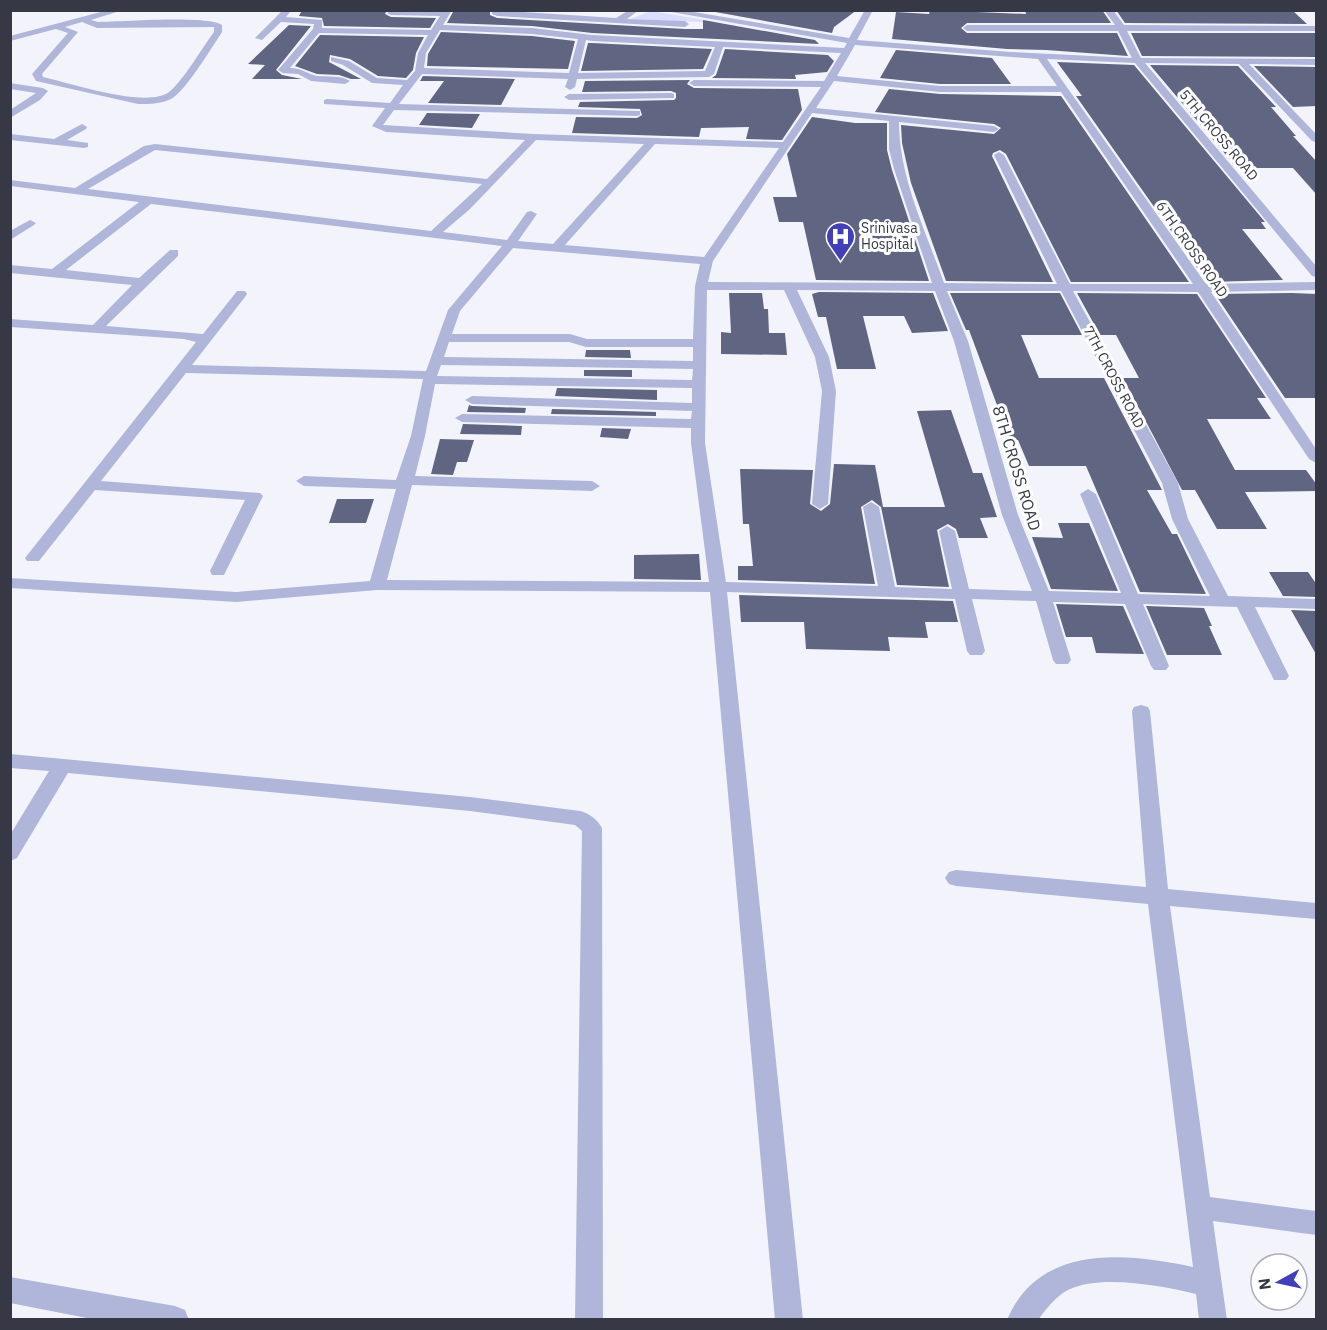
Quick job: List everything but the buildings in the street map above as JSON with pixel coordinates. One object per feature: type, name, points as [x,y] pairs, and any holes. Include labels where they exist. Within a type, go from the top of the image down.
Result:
[{"type":"street","points":[[10,34],[100,10]]},
{"type":"street","points":[[10,39],[119,10]]},
{"type":"street","points":[[259,38],[287,10]]},
{"type":"street","points":[[496,10],[497,14],[618,21],[746,24]]},
{"type":"street","points":[[618,21],[635,10]]},
{"type":"street","points":[[664,10],[746,24],[849,46]]},
{"type":"street","points":[[718,19],[734,10]]},
{"type":"street","points":[[789,1320],[718,587],[698,443],[701,286],[707,261],[829,81],[869,10]]},
{"type":"street","name":"5TH CROSS ROAD","points":[[1108,10],[1122,29],[1138,61],[1317,273]]},
{"type":"street","points":[[375,31],[391,12],[446,12]]},
{"type":"street","points":[[446,12],[422,53],[419,67],[377,126],[386,129],[532,137],[785,145]]},
{"type":"street","points":[[279,19],[319,22],[317,30],[283,70],[300,71],[311,78],[345,81],[327,102],[637,113]]},
{"type":"street","points":[[83,20],[97,25]]},
{"type":"street","points":[[195,23],[218,26],[218,32],[175,92],[155,102],[138,101],[39,79],[37,74],[74,32],[97,25],[195,23]]},
{"type":"street","points":[[962,51],[967,24],[1122,29],[1317,28]]},
{"type":"street","points":[[57,27],[74,32]]},
{"type":"street","points":[[317,30],[532,31],[720,44],[849,46],[1138,61],[1317,62]]},
{"type":"street","points":[[564,112],[583,36]]},
{"type":"street","points":[[419,67],[574,76],[709,74],[720,44]]},
{"type":"street","name":"6TH CROSS ROAD","points":[[1041,57],[1202,288],[1317,459]]},
{"type":"street","points":[[334,59],[346,63],[375,81],[409,83]]},
{"type":"street","points":[[1242,62],[1317,139]]},
{"type":"street","points":[[419,67],[475,63]]},
{"type":"street","points":[[690,74],[690,83],[829,81],[940,89],[1062,88]]},
{"type":"street","points":[[10,115],[37,98],[43,91],[11,86]]},
{"type":"street","points":[[569,97],[671,96]]},
{"type":"street","points":[[395,103],[454,99]]},
{"type":"street","points":[[809,110],[994,129]]},
{"type":"street","name":"8TH CROSS ROAD","points":[[894,119],[894,149],[939,286],[961,341],[1010,515],[1029,568],[1043,597],[1062,660]]},
{"type":"street","points":[[56,142],[82,127]]},
{"type":"street","points":[[10,137],[84,146]]},
{"type":"street","points":[[433,235],[466,207],[532,137]]},
{"type":"street","points":[[555,249],[652,141]]},
{"type":"street","points":[[77,191],[148,148],[155,147],[489,182]]},
{"type":"street","name":"7TH CROSS ROAD","points":[[999,155],[1065,287],[1170,483],[1180,519],[1222,602]]},
{"type":"street","points":[[10,183],[510,244],[707,261]]},
{"type":"street","points":[[55,273],[149,200]]},
{"type":"street","points":[[377,585],[403,483],[418,435],[426,389],[454,310],[510,244],[531,214]]},
{"type":"street","points":[[10,237],[30,223]]},
{"type":"street","points":[[96,329],[174,253]]},
{"type":"street","points":[[10,269],[142,282]]},
{"type":"street","points":[[701,286],[1202,288],[1317,286]]},
{"type":"street","points":[[789,287],[822,357],[830,392],[820,504]]},
{"type":"street","points":[[33,558],[241,294]]},
{"type":"street","points":[[10,322],[198,337],[204,341]]},
{"type":"street","points":[[444,338],[570,338],[586,343],[700,343]]},
{"type":"street","points":[[182,369],[432,372],[700,365]]},
{"type":"street","points":[[432,372],[636,383],[699,384]]},
{"type":"street","points":[[472,400],[699,415]]},
{"type":"street","points":[[462,418],[699,415]]},
{"type":"street","points":[[304,481],[592,486]]},
{"type":"street","points":[[89,485],[255,496],[218,571]]},
{"type":"street","points":[[1088,494],[1160,666]]},
{"type":"street","points":[[871,507],[887,591]]},
{"type":"street","points":[[947,531],[976,651]]},
{"type":"street","points":[[10,583],[236,597],[377,585],[718,587],[1317,604]]},
{"type":"street","points":[[1244,603],[1280,676]]},
{"type":"street","points":[[1141,711],[1158,897],[1213,1320]]},
{"type":"street","points":[[10,761],[470,804],[580,818],[592,828],[589,1320]]},
{"type":"street","points":[[10,853],[62,766]]},
{"type":"street","points":[[956,878],[1317,911]]},
{"type":"street","points":[[1197,1207],[1317,1223]]},
{"type":"street","points":[[1021,1320],[1031,1305],[1062,1279],[1109,1269],[1170,1275],[1207,1283]]},
{"type":"street","points":[[10,1290],[175,1320]]},
{"type":"shaded area","points":[[651,11],[723,23],[630,19]]},
{"type":"place","name":"Srinivasa Hospital","points":[[840,262]]}]
